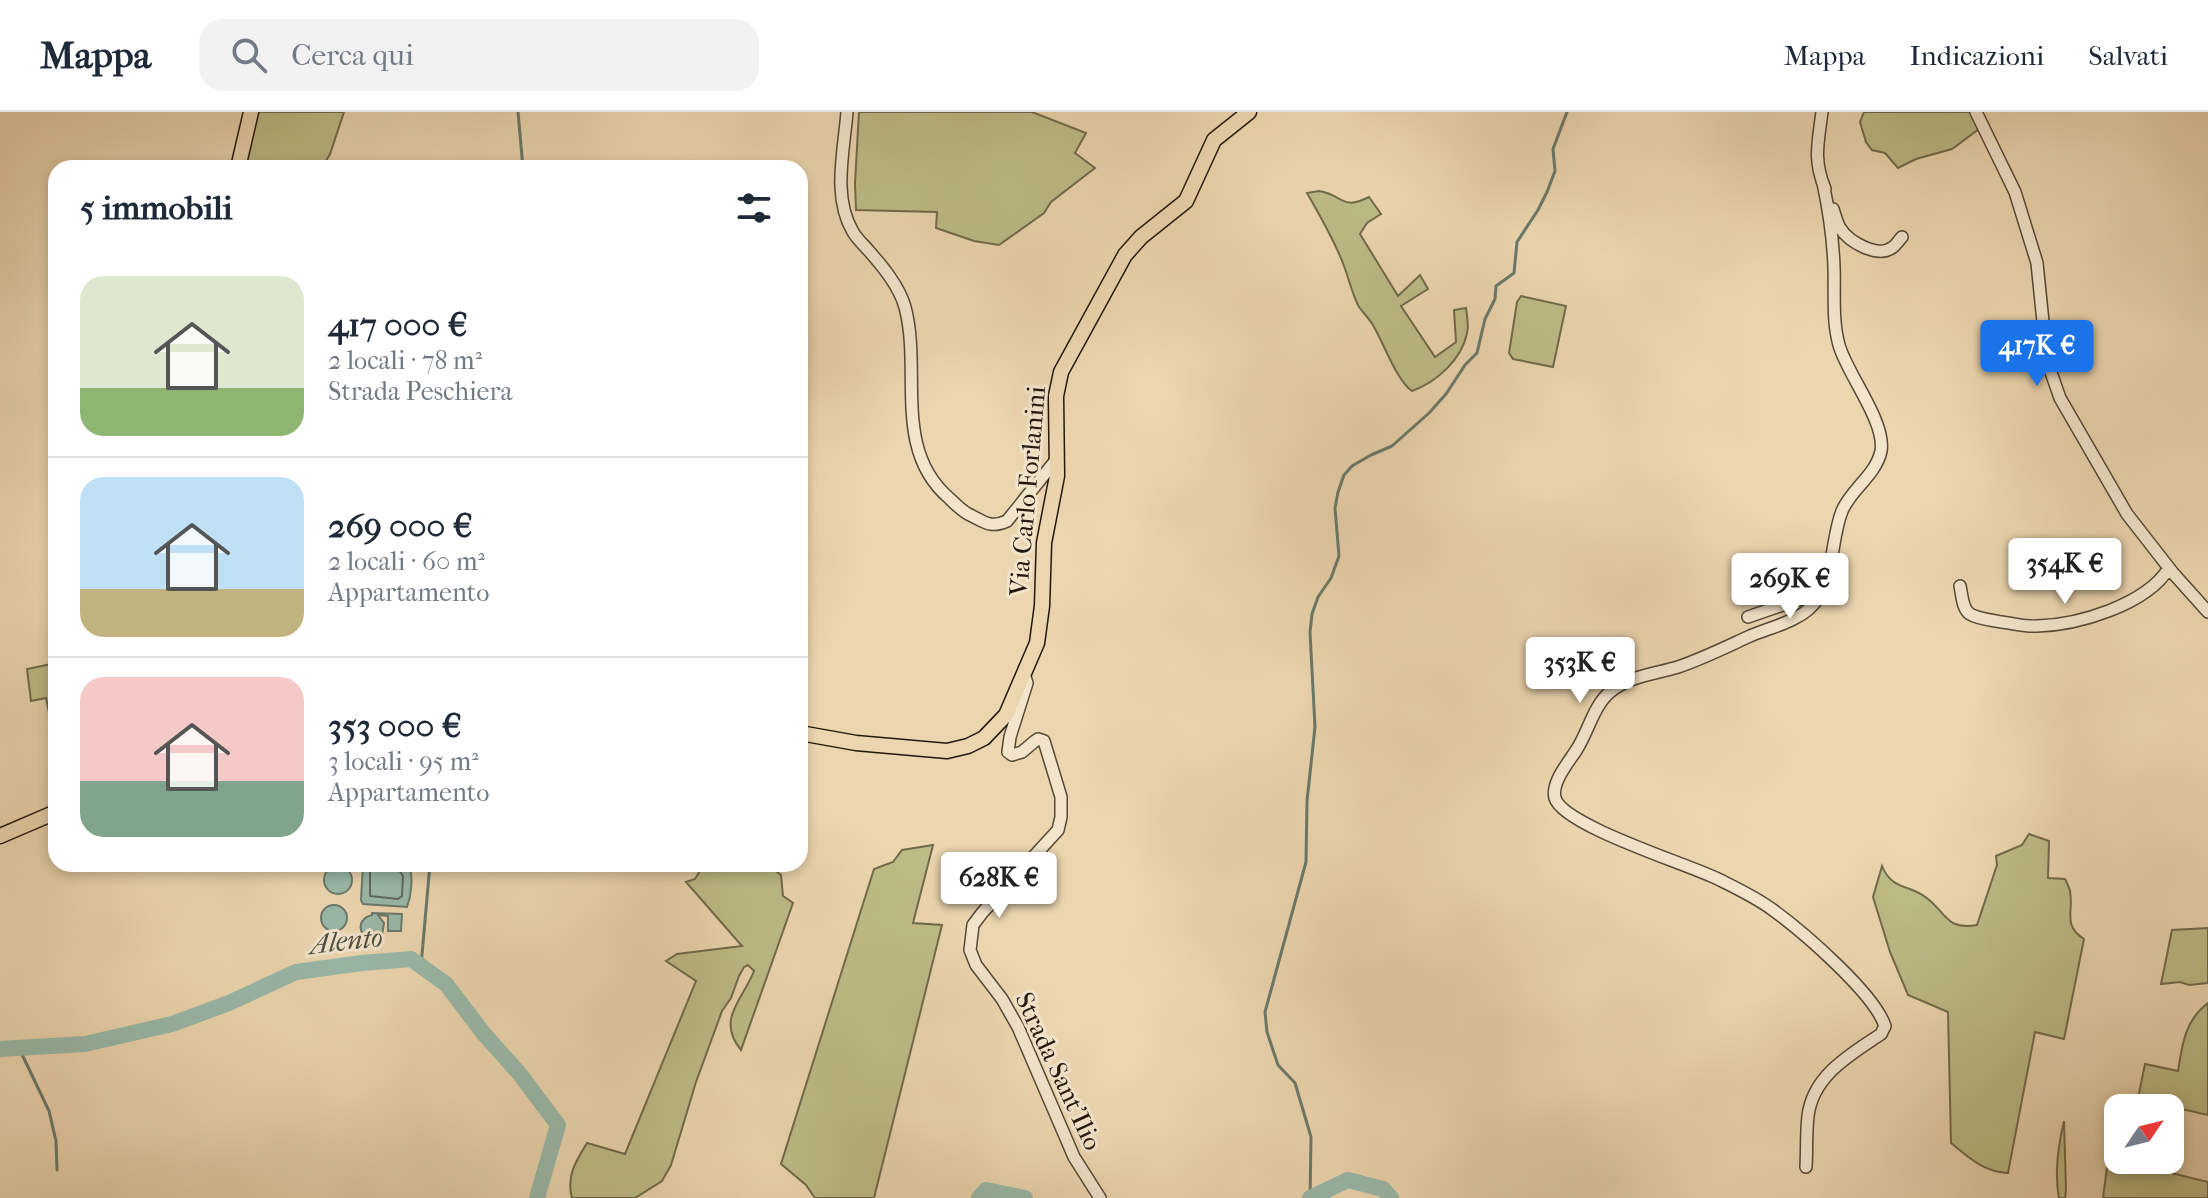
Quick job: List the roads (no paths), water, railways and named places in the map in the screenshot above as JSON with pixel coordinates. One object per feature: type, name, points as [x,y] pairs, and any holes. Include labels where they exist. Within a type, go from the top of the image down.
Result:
[{"type":"main road","points":[[240,160],[251,112]]},
{"type":"main road","name":"Via Carlo Forlanini","points":[[808,734],[894,747],[935,751],[959,749],[976,742],[999,724],[1009,710],[1037,643],[1042,606],[1044,543],[1057,476],[1056,396],[1061,372],[1125,255],[1141,237],[1186,201],[1214,140],[1249,112]]},
{"type":"main road","points":[[0,836],[48,815]]},
{"type":"street","points":[[847,112],[841,191],[843,211],[854,234],[902,297],[909,324],[916,447],[928,475],[941,492],[964,512],[989,525],[997,525],[1007,521],[1056,460]]},
{"type":"street","points":[[1822,112],[1818,170],[1841,229],[1851,240],[1875,251],[1894,247],[1902,237]]},
{"type":"street","points":[[1976,112],[2015,192],[2037,263],[2047,361],[2060,398],[2127,514],[2208,612]]},
{"type":"street","points":[[1806,1167],[1807,1118],[1817,1088],[1832,1068],[1881,1034],[1885,1026],[1882,1018],[1863,992],[1812,941],[1771,908],[1717,878],[1636,848],[1570,815],[1556,802],[1554,791],[1608,694],[1627,681],[1679,667],[1789,620],[1809,609],[1820,592],[1832,558],[1843,508],[1876,464],[1882,448],[1874,418],[1839,347],[1829,212],[1823,183]]},
{"type":"street","points":[[1960,586],[1970,614],[2034,627],[2068,624],[2103,613],[2161,581],[2169,568]]},
{"type":"street","points":[[1748,617],[1820,592]]},
{"type":"street","name":"Strada Sant'Ilio","points":[[1025,674],[1027,683],[1008,752],[1018,754],[1038,739],[1044,741],[1061,797],[1061,817],[1058,830],[1048,843],[973,925],[970,950],[976,965],[1002,999],[1018,1027],[1074,1157],[1100,1198]]},
{"type":"water","points":[[326,872],[351,874],[351,886],[344,893],[332,893],[325,886]]},
{"type":"water","points":[[363,872],[410,872],[407,907],[363,904]]},
{"type":"water","points":[[334,905],[343,909],[347,918],[343,927],[334,931],[325,927],[321,918],[325,909]]},
{"type":"water","points":[[372,913],[402,914],[401,931],[388,931],[388,916],[378,915],[384,923],[382,935],[373,940],[368,938],[360,928],[363,920]]},
{"type":"waterway","points":[[518,112],[522,160]]},
{"type":"waterway","points":[[1310,1198],[1311,1137],[1295,1083],[1278,1065],[1267,1032],[1265,1012],[1306,862],[1307,801],[1315,727],[1310,632],[1318,597],[1331,578],[1339,556],[1335,508],[1338,492],[1344,475],[1352,466],[1392,446],[1429,413],[1477,353],[1485,319],[1495,299],[1496,286],[1514,273],[1517,242],[1538,210],[1555,171],[1553,149],[1567,112]]},
{"type":"waterway","points":[[421,966],[429,872]]},
{"type":"waterway","name":"Alento","points":[[0,1049],[85,1044],[172,1024],[229,1003],[296,972],[411,959],[446,984],[558,1125],[537,1198]]},
{"type":"waterway","points":[[19,1048],[49,1111],[56,1141],[57,1170]]},
{"type":"waterway","name":"Alento","points":[[1310,1198],[1348,1180],[1383,1189],[1391,1198]]},
{"type":"waterway","name":"Alento","points":[[979,1198],[986,1190],[1025,1198]]}]
